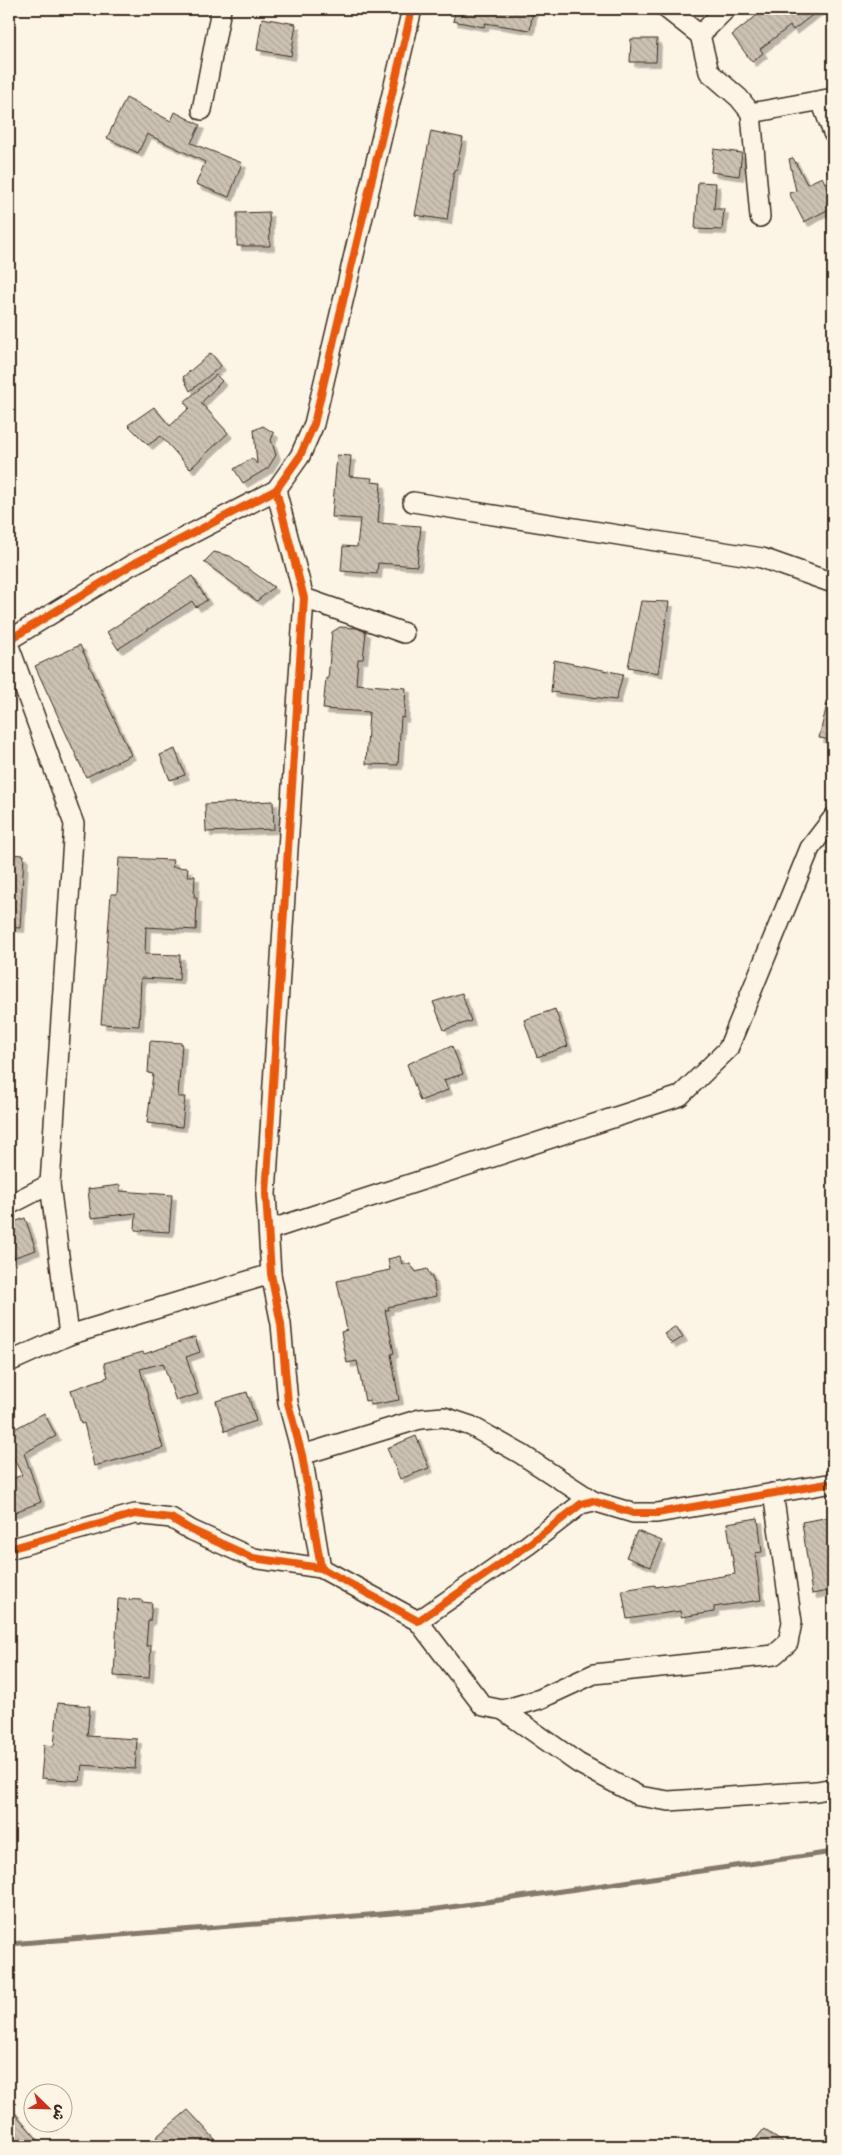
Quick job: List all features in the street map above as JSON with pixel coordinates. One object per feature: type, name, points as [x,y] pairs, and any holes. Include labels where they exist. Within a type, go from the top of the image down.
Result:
[{"type":"street","points":[[202,110],[222,9]]},
{"type":"street","points":[[9,640],[131,565],[276,490],[300,456],[314,424],[412,9]]},
{"type":"street","points":[[667,9],[700,35],[708,72],[739,98],[752,112],[760,217]]},
{"type":"street","points":[[700,35],[726,9]]},
{"type":"street","points":[[752,112],[827,100],[833,133]]},
{"type":"street","points":[[276,490],[304,598],[266,1194],[271,1274],[281,1324],[288,1403],[302,1456],[321,1568]]},
{"type":"street","points":[[413,502],[762,558],[833,583]]},
{"type":"street","points":[[304,598],[404,633]]},
{"type":"street","points":[[9,646],[74,824],[50,1184],[69,1335]]},
{"type":"street","points":[[269,1230],[680,1096],[728,1049],[810,848],[833,818]]},
{"type":"street","points":[[9,1204],[50,1184]]},
{"type":"street","points":[[9,1362],[69,1335],[271,1274]]},
{"type":"street","points":[[302,1456],[420,1419],[444,1417],[471,1426],[496,1440],[593,1501],[633,1513],[657,1513],[833,1483]]},
{"type":"street","points":[[503,1710],[540,1699],[594,1674],[774,1655],[788,1644],[792,1622],[773,1493]]},
{"type":"street","points":[[418,1621],[528,1545],[581,1504],[593,1501]]},
{"type":"street","points":[[9,1548],[135,1514],[171,1518],[191,1530],[253,1558],[321,1568],[418,1621],[483,1706],[503,1710],[578,1762],[639,1796],[669,1801],[817,1791],[833,1788]]},
{"type":"building","points":[[456,9],[533,9],[530,30],[485,23],[484,27],[453,21]]},
{"type":"building","points":[[765,9],[820,9],[793,30],[790,26],[760,49],[763,53],[752,62],[732,35]]},
{"type":"building","points":[[262,18],[296,24],[291,56],[257,50]]},
{"type":"building","points":[[631,39],[657,39],[656,62],[630,62]]},
{"type":"building","points":[[126,98],[171,121],[175,112],[200,125],[191,143],[242,163],[229,197],[196,184],[205,162],[147,134],[138,153],[107,138]]},
{"type":"building","points":[[431,131],[463,138],[456,170],[454,170],[447,220],[415,215]]},
{"type":"building","points":[[714,149],[742,153],[739,176],[711,172]]},
{"type":"building","points":[[793,158],[807,184],[822,177],[833,199],[833,207],[804,222],[789,193],[796,191],[789,159]]},
{"type":"building","points":[[698,182],[716,183],[714,209],[724,209],[722,230],[695,229]]},
{"type":"building","points":[[269,212],[270,246],[237,246],[237,213]]},
{"type":"building","points":[[211,353],[221,366],[190,391],[183,377]]},
{"type":"building","points":[[216,375],[222,381],[201,403],[228,433],[190,469],[161,436],[148,445],[128,425],[154,407],[170,426],[189,408],[184,402]]},
{"type":"building","points":[[263,426],[274,433],[271,440],[276,455],[268,468],[243,483],[234,469],[252,458],[257,464],[254,430]]},
{"type":"building","points":[[337,455],[351,456],[349,476],[372,478],[371,482],[381,483],[378,523],[421,526],[417,566],[378,563],[377,574],[341,571],[343,546],[357,547],[360,519],[332,517]]},
{"type":"building","points":[[214,552],[230,556],[274,587],[257,601],[204,562]]},
{"type":"building","points":[[192,576],[207,600],[196,607],[192,601],[118,649],[107,632]]},
{"type":"building","points":[[641,601],[669,602],[658,673],[628,667]]},
{"type":"building","points":[[340,627],[357,628],[366,632],[363,659],[358,659],[356,684],[406,688],[404,718],[401,717],[398,765],[366,764],[369,712],[323,709],[332,632]]},
{"type":"building","points":[[80,645],[131,755],[86,777],[35,666]]},
{"type":"building","points":[[554,660],[623,674],[616,700],[551,692]]},
{"type":"building","points":[[828,700],[833,701],[833,740],[819,738]]},
{"type":"building","points":[[175,749],[185,775],[170,780],[160,755]]},
{"type":"building","points":[[273,801],[274,829],[206,832],[205,804]]},
{"type":"building","points":[[9,854],[24,855],[20,928],[9,927]]},
{"type":"building","points":[[119,858],[173,860],[172,867],[188,868],[187,876],[195,876],[194,897],[197,897],[196,930],[146,927],[145,954],[180,955],[179,980],[141,978],[139,1026],[101,1024],[111,894],[117,894]]},
{"type":"building","points":[[462,993],[471,1021],[444,1030],[433,1002]]},
{"type":"building","points":[[555,1009],[568,1046],[537,1057],[524,1020]]},
{"type":"building","points":[[150,1041],[182,1043],[178,1097],[185,1097],[182,1127],[147,1123],[153,1074],[148,1073]]},
{"type":"building","points":[[452,1046],[463,1074],[444,1080],[448,1090],[420,1101],[407,1064]]},
{"type":"building","points":[[120,1185],[120,1191],[172,1195],[169,1232],[135,1230],[136,1213],[91,1218],[88,1189]]},
{"type":"building","points":[[25,1218],[36,1250],[9,1259],[9,1224]]},
{"type":"building","points":[[400,1256],[402,1264],[410,1264],[416,1272],[427,1269],[433,1280],[436,1296],[388,1307],[389,1310],[385,1310],[394,1353],[391,1354],[399,1400],[371,1405],[370,1400],[365,1401],[357,1361],[347,1363],[341,1332],[347,1330],[337,1281],[390,1270],[388,1259]]},
{"type":"building","points":[[676,1326],[683,1337],[672,1344],[664,1334]]},
{"type":"building","points":[[195,1337],[200,1352],[186,1357],[198,1394],[176,1401],[163,1363],[140,1369],[163,1448],[94,1466],[84,1423],[81,1424],[71,1390],[108,1377],[104,1363],[143,1352],[144,1354]]},
{"type":"building","points":[[247,1392],[256,1421],[225,1431],[216,1401]]},
{"type":"building","points":[[44,1413],[56,1436],[24,1453],[41,1502],[9,1514],[9,1480],[22,1475],[9,1449],[9,1432]]},
{"type":"building","points":[[416,1436],[429,1468],[400,1479],[387,1448]]},
{"type":"building","points":[[830,1517],[833,1540],[833,1590],[812,1594],[802,1522]]},
{"type":"building","points":[[758,1518],[762,1552],[755,1553],[761,1600],[714,1607],[714,1612],[681,1617],[680,1611],[627,1619],[622,1590],[655,1585],[655,1587],[735,1574],[727,1523]]},
{"type":"building","points":[[637,1531],[662,1541],[651,1567],[626,1557]]},
{"type":"building","points":[[118,1599],[142,1600],[142,1602],[152,1603],[146,1646],[151,1646],[149,1678],[114,1676]]},
{"type":"building","points":[[58,1703],[90,1706],[87,1736],[137,1739],[135,1769],[82,1765],[80,1781],[41,1778],[44,1745],[54,1746]]},
{"type":"building","points":[[9,2106],[22,2121],[22,2132],[31,2132],[43,2146],[9,2146]]},
{"type":"building","points":[[188,2110],[221,2146],[165,2146],[156,2137]]},
{"type":"building","points":[[764,2129],[787,2146],[750,2146]]},
{"type":"waterway","points":[[9,1944],[430,1910],[833,1852]]},
{"type":"cycle path","points":[[9,640],[131,565],[276,490],[300,456],[314,424],[412,9]]},
{"type":"cycle path","points":[[276,490],[304,598],[266,1194],[271,1274],[281,1324],[288,1403],[302,1455],[321,1568]]},
{"type":"cycle path","points":[[9,1549],[135,1514],[171,1518],[191,1530],[253,1558],[321,1568],[418,1621],[528,1545],[581,1504],[593,1501],[633,1513],[657,1513],[833,1483]]}]
